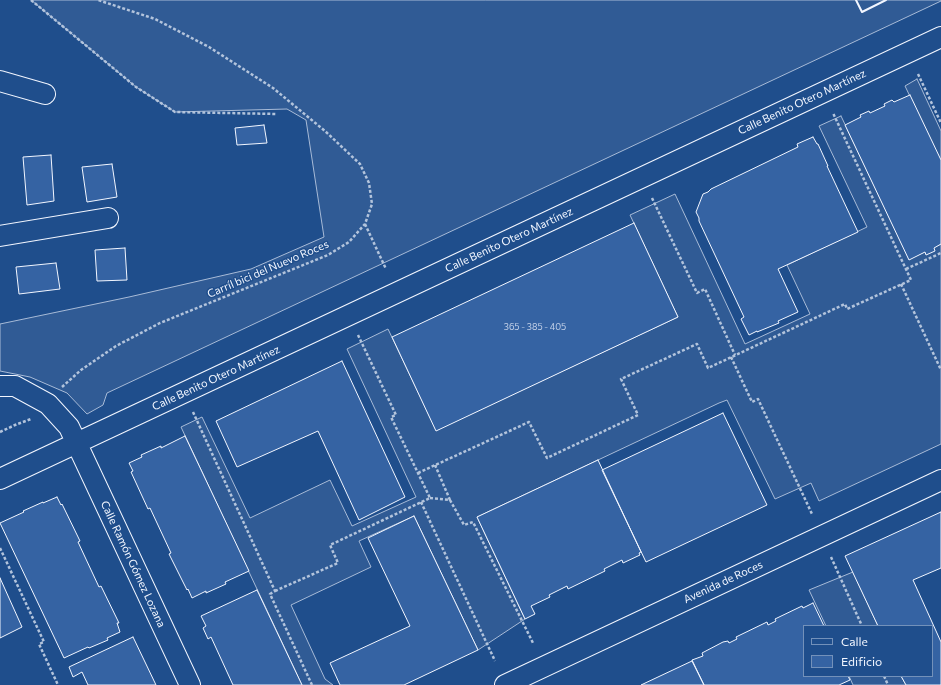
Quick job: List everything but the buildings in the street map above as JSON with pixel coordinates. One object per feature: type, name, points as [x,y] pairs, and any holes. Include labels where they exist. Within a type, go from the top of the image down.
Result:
[{"type":"street","name":"Calle Benito Otero Martínez","points":[[0,480],[941,37]]},
{"type":"street","points":[[0,81],[46,94]]},
{"type":"street","points":[[0,236],[108,218]]},
{"type":"street","name":"Calle Ramón Gómez Lozana","points":[[0,386],[15,386],[48,404],[69,427],[190,685]]},
{"type":"street","name":"Avenida de Roces","points":[[505,685],[941,480]]},
{"type":"path","points":[[31,0],[136,87],[175,112],[277,114]]},
{"type":"path","name":"Carríl bici del Nuevo Roces","points":[[0,432],[15,424],[37,417],[60,389],[81,370],[116,346],[160,323],[328,255],[349,242],[365,224],[372,204],[368,183],[360,164],[325,131],[273,88],[209,47],[155,20],[98,0]]},
{"type":"path","points":[[918,74],[941,123]]},
{"type":"path","points":[[418,473],[529,422],[547,458],[638,416],[621,379],[697,344],[708,368],[845,304],[847,309],[911,280],[833,114]]},
{"type":"path","points":[[652,198],[697,293],[704,289],[736,355]]},
{"type":"path","points":[[365,224],[386,269]]},
{"type":"path","points":[[906,269],[941,253]]},
{"type":"path","points":[[901,284],[941,370]]},
{"type":"path","points":[[358,335],[396,415],[391,417],[430,498]]},
{"type":"path","points":[[731,357],[752,402],[758,399],[812,514]]},
{"type":"path","points":[[193,412],[275,591]]},
{"type":"path","points":[[435,465],[450,500],[464,525],[473,522],[533,644]]},
{"type":"path","points":[[312,685],[270,594],[338,563],[330,545],[430,498],[450,500]]},
{"type":"path","points":[[421,502],[495,661]]},
{"type":"path","points":[[0,548],[44,642],[39,644],[58,685]]},
{"type":"path","points":[[831,557],[862,625]]},
{"type":"shaded area","points":[[31,0],[941,1],[107,393],[103,405],[87,414],[67,393],[30,377],[0,371],[0,324],[129,297],[251,269],[324,237],[306,120],[287,109],[175,112],[136,87]]},
{"type":"shaded area","points":[[917,79],[941,131],[941,161],[905,86]]},
{"type":"shaded area","points":[[841,116],[909,259],[941,244],[941,444],[819,501],[811,483],[775,499],[727,400],[719,403],[477,517],[525,619],[478,650],[414,516],[359,541],[371,567],[291,605],[325,679],[333,685],[302,685],[181,427],[202,417],[250,518],[330,480],[352,526],[416,497],[347,349],[388,329],[436,430],[678,317],[630,215],[675,194],[745,344],[810,314],[787,265],[867,227],[819,126]]},
{"type":"shaded area","points":[[853,572],[878,625],[826,625],[809,590]]},
{"type":"shaded area","points":[[849,677],[902,677],[906,685],[853,685]]},
{"type":"wall","points":[[856,0],[862,12],[886,0]]}]
